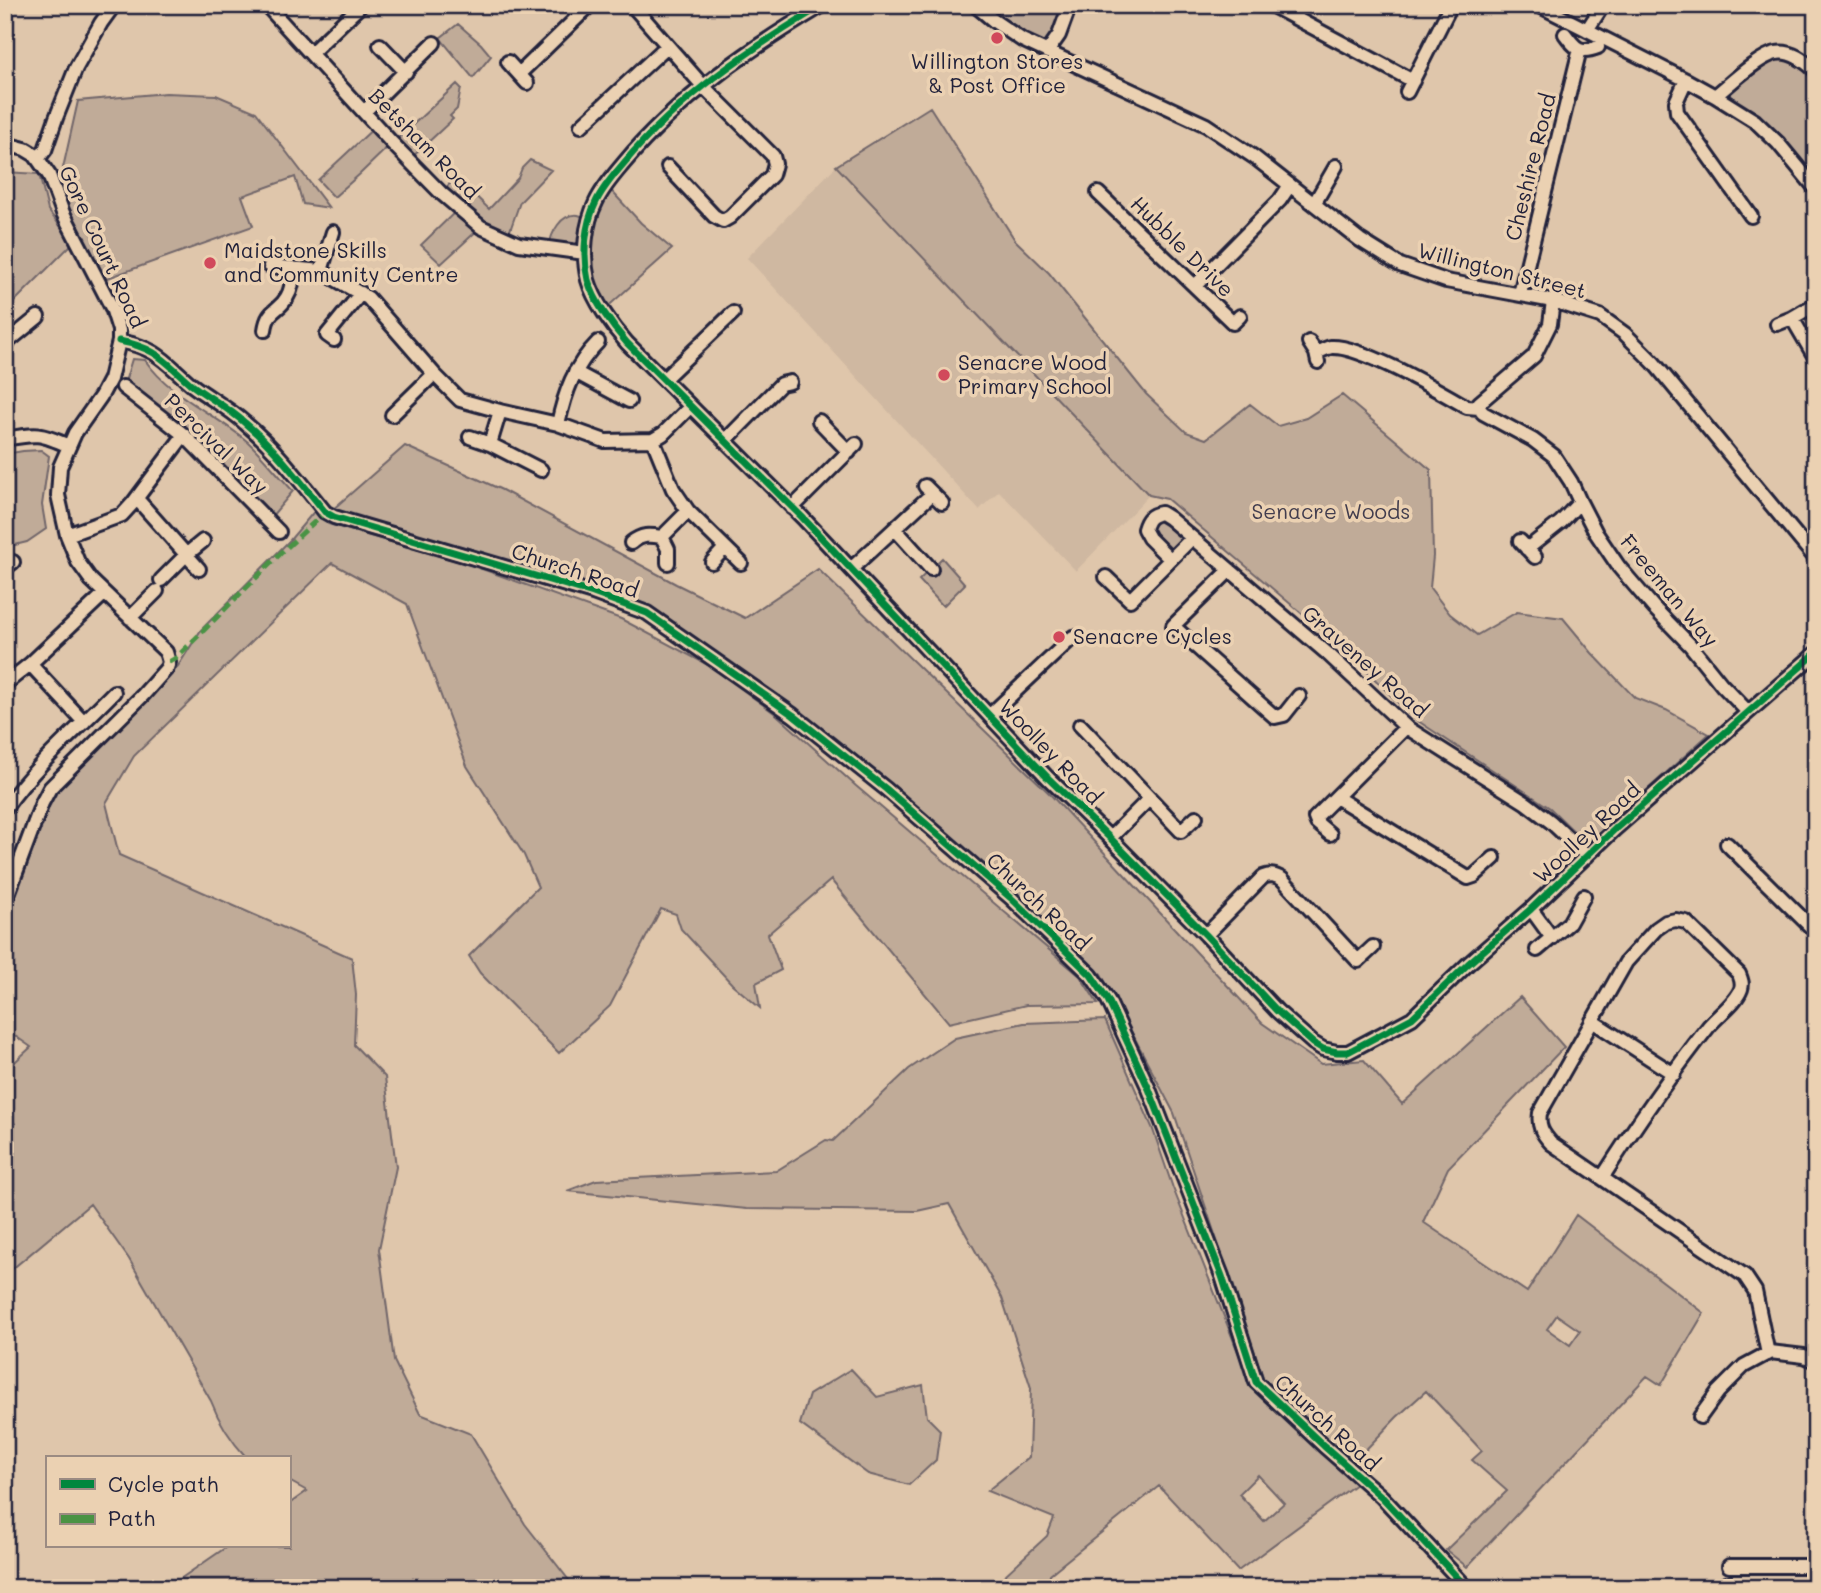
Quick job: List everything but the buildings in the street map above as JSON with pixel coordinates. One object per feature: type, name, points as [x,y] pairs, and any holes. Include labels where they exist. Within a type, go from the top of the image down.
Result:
[{"type":"street","name":"Gore Court Road","points":[[114,5],[76,68],[46,150],[38,159],[49,175],[63,213],[112,308],[119,330],[119,341],[136,344],[161,356],[194,386],[223,404],[246,423],[280,456],[325,512]]},
{"type":"street","name":"Betsham Road","points":[[268,5],[441,193],[481,227],[519,244],[585,253]]},
{"type":"street","points":[[311,53],[361,5]]},
{"type":"street","points":[[508,62],[523,78],[590,5]]},
{"type":"street","points":[[632,5],[703,86],[773,156],[775,164],[772,175],[730,218],[723,221],[714,216],[668,167]]},
{"type":"street","name":"Woolley Road","points":[[823,5],[703,86],[642,142],[596,201],[590,219],[585,253],[588,281],[603,311],[627,343],[792,508],[1048,778],[1206,935],[1277,1011],[1313,1043],[1323,1049],[1348,1052],[1412,1018],[1615,829],[1816,653]]},
{"type":"street","name":"Willington Street","points":[[975,5],[1015,36],[1206,125],[1254,157],[1360,240],[1400,265],[1446,281],[1553,301],[1600,316],[1625,334],[1654,363],[1816,559]]},
{"type":"street","points":[[1047,52],[1059,35],[1070,5]]},
{"type":"street","points":[[1271,5],[1410,86],[1451,5]]},
{"type":"street","points":[[1538,5],[1686,80],[1755,121],[1778,142],[1816,189]]},
{"type":"street","points":[[1587,30],[1603,5]]},
{"type":"street","points":[[1565,34],[1573,46],[1580,49],[1598,47]]},
{"type":"street","points":[[380,44],[406,72]]},
{"type":"street","points":[[364,112],[434,44]]},
{"type":"street","points":[[582,126],[667,46]]},
{"type":"street","name":"Cheshire Road","points":[[1520,294],[1580,49]]},
{"type":"street","points":[[1715,96],[1755,63],[1775,53],[1791,54],[1807,62],[1816,71]]},
{"type":"street","points":[[1686,80],[1676,102],[1677,112],[1750,207]]},
{"type":"street","points":[[5,144],[25,149],[38,159]]},
{"type":"street","points":[[1314,204],[1336,166]]},
{"type":"street","points":[[1195,286],[1280,200],[1290,185]]},
{"type":"street","name":"Hubble Drive","points":[[1098,193],[1233,323],[1240,316]]},
{"type":"street","points":[[321,271],[333,232]]},
{"type":"street","points":[[270,266],[321,271],[361,293],[460,400],[558,424],[605,441],[653,440],[663,434],[690,407]]},
{"type":"street","points":[[265,330],[267,319],[287,298],[292,285],[293,268]]},
{"type":"street","points":[[334,340],[327,335],[361,293]]},
{"type":"street","points":[[1479,408],[1479,403],[1534,356],[1550,324],[1553,301]]},
{"type":"street","points":[[1777,324],[1816,304]]},
{"type":"street","points":[[664,379],[733,313]]},
{"type":"street","points":[[5,344],[38,317]]},
{"type":"street","points":[[1792,318],[1816,359]]},
{"type":"street","points":[[5,902],[50,788],[143,695],[167,668],[169,662],[166,652],[104,594],[78,562],[67,535],[58,495],[60,467],[68,446],[110,379],[119,341]]},
{"type":"street","points":[[558,424],[564,395],[575,372],[585,354],[598,342]]},
{"type":"street","name":"Freeman Way","points":[[1314,352],[1330,347],[1348,349],[1370,357],[1467,407],[1479,408],[1483,413],[1533,440],[1554,456],[1572,482],[1602,543],[1619,567],[1748,712]]},
{"type":"street","points":[[575,372],[629,401]]},
{"type":"street","points":[[393,415],[434,374]]},
{"type":"street","points":[[725,441],[781,384],[790,382]]},
{"type":"street","name":"Percival Way","points":[[124,387],[184,435],[279,532]]},
{"type":"street","points":[[490,444],[500,411]]},
{"type":"street","points":[[792,508],[853,448],[819,421]]},
{"type":"street","points":[[5,439],[33,434],[68,446]]},
{"type":"street","points":[[67,535],[122,514],[137,499],[184,435]]},
{"type":"street","points":[[470,437],[541,470]]},
{"type":"street","points":[[653,440],[673,489],[688,511],[741,563]]},
{"type":"street","points":[[524,461],[528,448]]},
{"type":"street","points":[[851,569],[933,494]]},
{"type":"street","points":[[137,499],[199,569]]},
{"type":"street","points":[[1527,549],[1580,502]]},
{"type":"street","points":[[662,537],[688,511]]},
{"type":"street","name":"Church Road","points":[[325,512],[334,517],[581,589],[647,613],[793,715],[886,789],[1011,898],[1091,975],[1108,1000],[1149,1089],[1222,1276],[1256,1382],[1324,1447],[1382,1497],[1466,1588]]},
{"type":"street","name":"Graveney Road","points":[[1170,559],[1149,538],[1144,529],[1152,515],[1161,513],[1169,518],[1328,654],[1406,726],[1527,803],[1587,856]]},
{"type":"street","points":[[895,529],[931,569]]},
{"type":"street","points":[[631,543],[648,534],[662,537]]},
{"type":"street","points":[[662,537],[668,549],[668,563]]},
{"type":"street","points":[[1106,577],[1130,600],[1192,538]]},
{"type":"street","points":[[130,618],[186,555],[203,541]]},
{"type":"street","points":[[712,562],[725,548]]},
{"type":"street","points":[[1230,570],[1173,626],[1275,717],[1284,715],[1299,696]]},
{"type":"street","points":[[5,684],[104,594]]},
{"type":"street","points":[[989,715],[1073,637]]},
{"type":"street","points":[[30,664],[84,722]]},
{"type":"street","points":[[5,808],[20,787],[114,692]]},
{"type":"street","points":[[1080,725],[1181,831],[1196,817]]},
{"type":"street","points":[[1330,834],[1315,818],[1406,726]]},
{"type":"street","points":[[1336,797],[1468,878],[1494,858]]},
{"type":"street","points":[[1110,838],[1149,799]]},
{"type":"street","points":[[1727,844],[1816,932]]},
{"type":"street","points":[[1206,935],[1263,877],[1275,875],[1282,879],[1358,961],[1373,947]]},
{"type":"street","name":"Woolley Road","points":[[1537,950],[1569,923],[1584,895]]},
{"type":"street","name":"Woolley Road","points":[[1531,909],[1552,938]]},
{"type":"street","points":[[1602,1178],[1710,1025],[1741,989],[1739,974],[1686,922],[1665,922],[1626,962],[1540,1113],[1539,1123],[1543,1134],[1551,1143],[1602,1178],[1745,1276],[1755,1291],[1768,1353]]},
{"type":"street","points":[[1592,1021],[1674,1074]]},
{"type":"street","points":[[1700,1418],[1718,1392],[1744,1366],[1768,1353],[1804,1356],[1816,1361]]},
{"type":"street","points":[[1729,1566],[1816,1566]]},
{"type":"shaded area","name":"Senacre Wood Primary School","points":[[836,166],[1149,495],[1076,571],[999,491],[979,510],[747,258]]},
{"type":"green space","points":[[975,5],[1070,5],[1047,52]]},
{"type":"green space","points":[[458,24],[491,56],[473,78],[440,38]]},
{"type":"green space","points":[[1775,53],[1816,71],[1816,189],[1778,142],[1715,96]]},
{"type":"green space","points":[[457,84],[461,88],[457,109],[450,116],[453,119],[409,160],[392,143],[334,197],[318,180],[376,126],[393,143]]},
{"type":"green space","points":[[166,93],[216,95],[256,112],[329,208],[303,204],[295,177],[242,196],[253,226],[105,279],[68,213],[63,168],[78,101]]},
{"type":"green space","name":"Senacre Woods","points":[[930,107],[1015,240],[1049,273],[1146,394],[1186,432],[1206,439],[1250,404],[1278,426],[1306,418],[1342,395],[1431,470],[1433,556],[1430,588],[1450,614],[1477,635],[1517,612],[1563,618],[1635,698],[1666,710],[1709,734],[1587,844],[1550,808],[1412,717],[1353,657],[1167,499],[1149,495],[836,166]]},
{"type":"green space","points":[[530,160],[551,170],[520,202],[507,239],[481,227],[441,264],[421,245],[458,209],[441,193],[456,177],[489,209],[518,178],[522,168]]},
{"type":"green space","points":[[5,172],[39,174],[48,210],[73,243],[5,311]]},
{"type":"green space","points":[[606,185],[641,223],[672,249],[603,311],[585,253],[549,247],[555,230],[567,217],[578,215],[590,219]]},
{"type":"green space","points":[[132,359],[145,360],[167,384],[248,442],[293,491],[272,516],[184,427],[145,397],[124,385]]},
{"type":"green space","points":[[405,446],[502,490],[745,618],[818,569],[1049,793],[1262,1023],[1321,1064],[1364,1060],[1402,1104],[1520,997],[1564,1047],[1448,1168],[1423,1222],[1527,1292],[1576,1215],[1704,1313],[1661,1385],[1647,1376],[1467,1567],[1446,1550],[1507,1491],[1472,1460],[1482,1451],[1426,1391],[1353,1463],[1266,1386],[1174,1113],[1101,974],[840,744],[656,612],[332,510]],"holes":[[[1557,1315],[1580,1331],[1570,1345],[1547,1329]]]},
{"type":"green space","points":[[41,450],[49,456],[42,505],[46,529],[27,542],[11,546],[5,542],[5,454]]},
{"type":"green space","points":[[317,508],[328,524],[471,565],[621,619],[710,666],[777,715],[856,786],[1080,976],[1098,1004],[1026,1005],[949,1023],[831,880],[768,934],[781,970],[756,983],[760,1008],[732,984],[681,929],[676,914],[661,909],[610,1006],[559,1053],[480,973],[469,956],[538,887],[524,855],[467,766],[407,604],[332,563],[134,756],[106,803],[119,855],[352,958],[356,995],[354,1045],[385,1077],[396,1167],[379,1249],[394,1361],[420,1414],[471,1434],[525,1524],[575,1588],[167,1588],[225,1548],[290,1548],[290,1503],[307,1491],[290,1482],[290,1456],[245,1456],[236,1445],[129,1259],[90,1204],[5,1275],[5,1134],[15,1124],[5,1111],[5,1071],[31,1047],[5,1029],[5,910],[52,793],[178,666],[201,630],[290,540]]},
{"type":"green space","points":[[1152,515],[1192,538],[1170,559],[1149,538]]},
{"type":"green space","points":[[942,558],[965,584],[943,606],[919,580]]},
{"type":"green space","points":[[1105,1020],[1152,1127],[1173,1188],[1248,1377],[1262,1395],[1356,1484],[1238,1571],[1159,1486],[1050,1574],[1048,1588],[991,1588],[1047,1536],[1054,1518],[987,1491],[1029,1457],[1031,1388],[1002,1298],[949,1204],[917,1211],[747,1209],[567,1191],[596,1180],[776,1171],[826,1140],[833,1141],[909,1069],[955,1038],[1024,1023]],"holes":[[[1258,1475],[1284,1503],[1264,1521],[1239,1494]]]},
{"type":"green space","points":[[851,1369],[877,1397],[923,1385],[927,1417],[940,1430],[936,1460],[909,1485],[868,1474],[800,1424],[809,1395]]},
{"type":"marked path","points":[[169,662],[325,512]]},
{"type":"cycle path","points":[[823,5],[743,57],[692,96],[645,139],[609,181],[592,211],[586,240],[586,270],[595,296],[627,343],[802,517],[1048,778],[1206,935],[1277,1011],[1313,1043],[1323,1049],[1348,1052],[1412,1018],[1615,829],[1816,653]]},
{"type":"cycle path","points":[[119,341],[152,352],[192,385],[239,418],[277,454],[325,512],[334,517],[593,593],[647,613],[793,715],[886,789],[1011,898],[1091,975],[1108,1000],[1149,1089],[1222,1276],[1256,1382],[1382,1497],[1467,1588]]},
{"type":"place","name":"Willington Stores & Post Office","points":[[997,38]]},
{"type":"place","name":"Maidstone Skills and Community Centre","points":[[210,263]]},
{"type":"place","name":"Senacre Wood Primary School","points":[[944,375]]},
{"type":"place","name":"Senacre Cycles","points":[[1059,637]]}]
